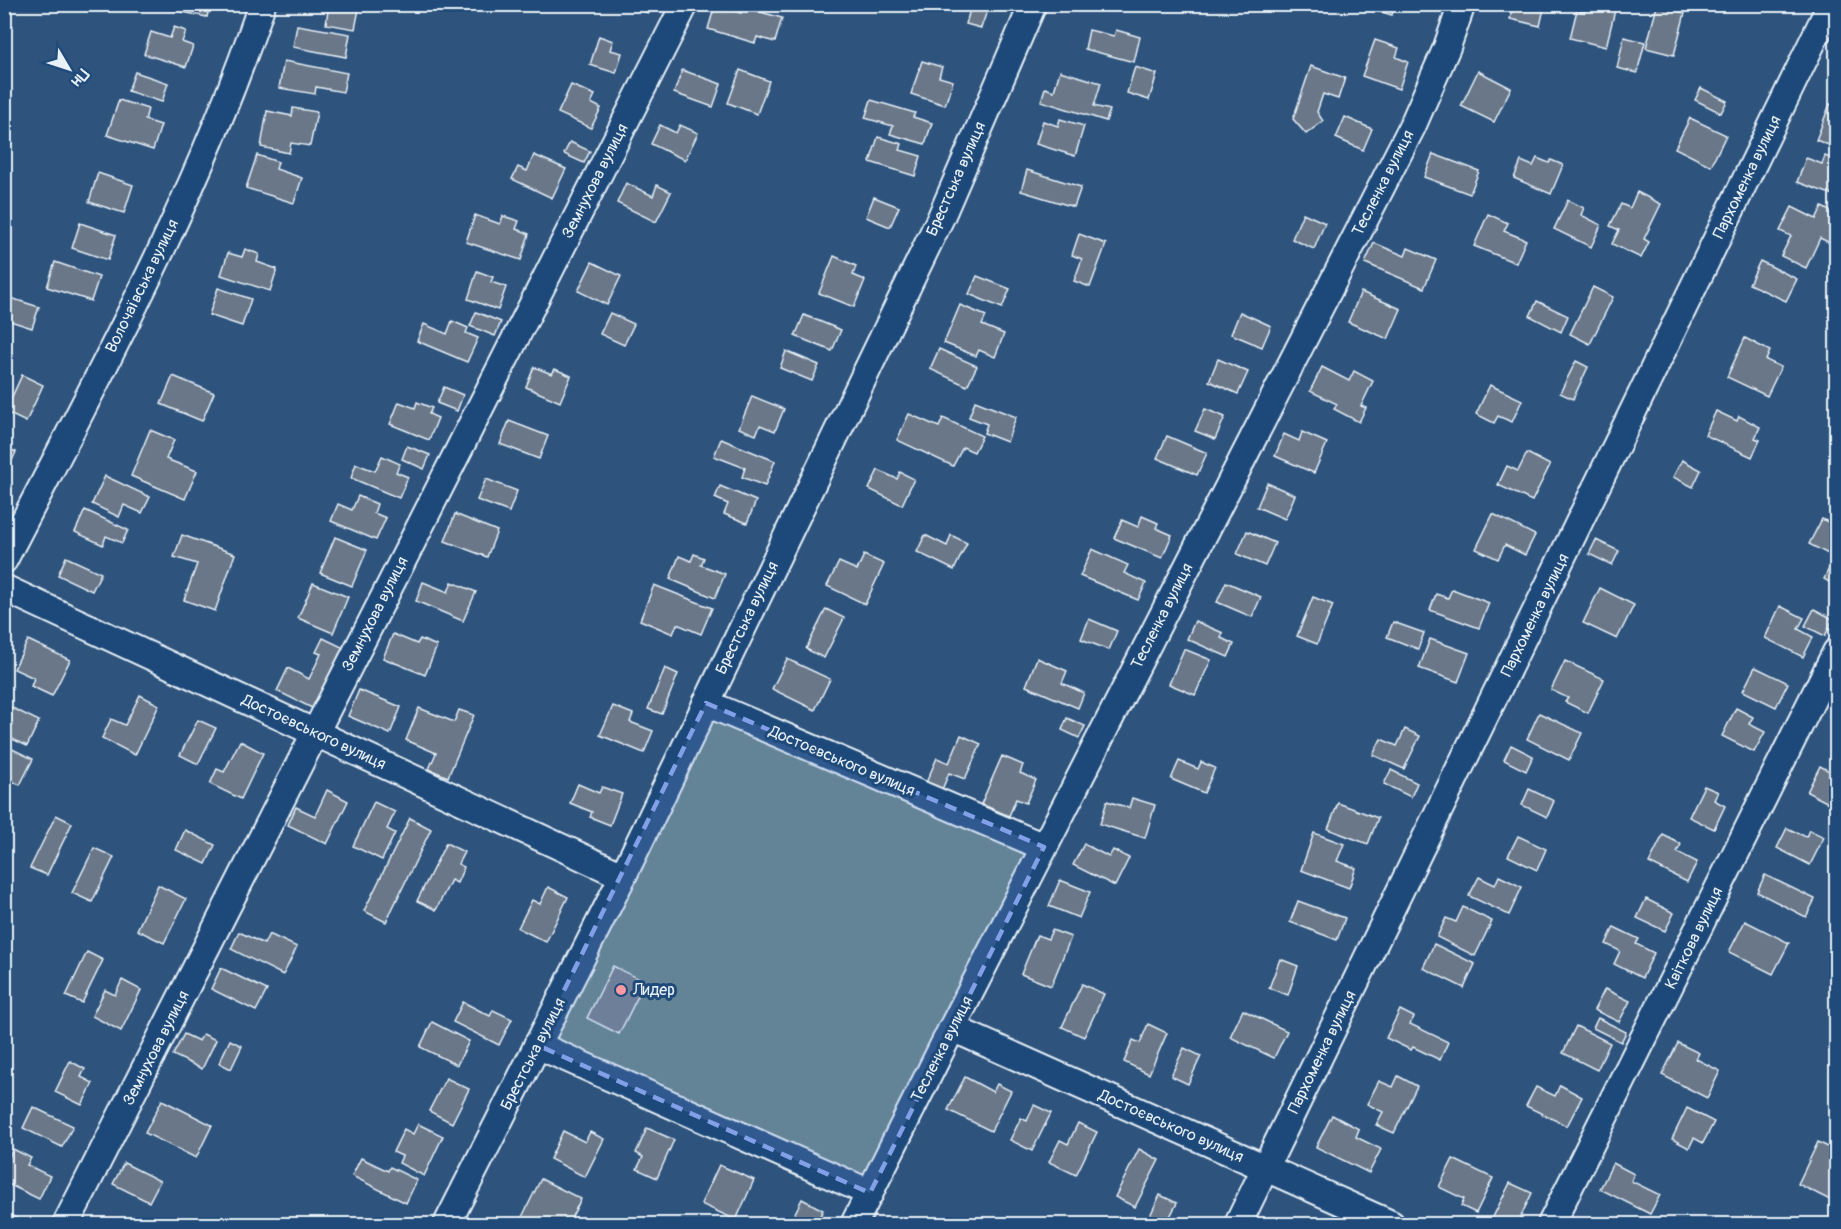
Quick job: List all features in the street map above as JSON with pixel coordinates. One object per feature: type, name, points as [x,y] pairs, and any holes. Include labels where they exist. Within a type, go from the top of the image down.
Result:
[{"type":"street","name":"Волочаївська вулиця","points":[[4,560],[147,281],[204,153],[262,4]]},
{"type":"street","name":"Земнухова вулиця","points":[[66,1224],[685,4]]},
{"type":"street","name":"Брестська вулиця","points":[[447,1224],[622,876],[941,217],[1033,4]]},
{"type":"street","name":"Тесленка вулиця","points":[[854,1224],[1412,127],[1447,47],[1462,4]]},
{"type":"street","name":"Пархоменка вулиця","points":[[1238,1224],[1831,4]]},
{"type":"street","name":"Достоєвського вулиця","points":[[4,588],[622,876]]},
{"type":"street","name":"Квіткова вулиця","points":[[1551,1224],[1836,652]]},
{"type":"street","name":"Достоєвського вулиця","points":[[706,703],[1044,847]]},
{"type":"street","name":"Достоєвського вулиця","points":[[952,1028],[1391,1224]]},
{"type":"street","points":[[537,1045],[870,1193]]},
{"type":"highlighted area","points":[[706,703],[1044,847],[870,1193],[537,1045]]},
{"type":"green space","points":[[708,709],[1037,850],[868,1186],[544,1043]]},
{"type":"building","points":[[169,4],[210,4],[207,17],[168,9]]},
{"type":"building","points":[[329,4],[359,9],[355,29],[326,24]]},
{"type":"building","points":[[408,4],[428,4],[427,8]]},
{"type":"building","points":[[619,4],[652,4],[649,13]]},
{"type":"building","points":[[1369,4],[1395,4],[1392,15],[1368,8]]},
{"type":"building","points":[[1403,4],[1434,4],[1433,11]]},
{"type":"building","points":[[1514,4],[1545,4],[1540,26],[1510,19]]},
{"type":"building","points":[[1587,4],[1616,6],[1606,47],[1570,38],[1577,10],[1585,12]]},
{"type":"building","points":[[715,5],[741,13],[743,7],[782,18],[775,42],[757,37],[755,43],[708,29]]},
{"type":"building","points":[[971,6],[987,11],[981,28],[966,24]]},
{"type":"building","points":[[1657,6],[1685,13],[1674,55],[1646,48]]},
{"type":"building","points":[[297,25],[350,34],[346,57],[293,47]]},
{"type":"building","points":[[174,27],[186,31],[182,42],[193,46],[186,67],[144,54],[151,32],[170,38]]},
{"type":"building","points":[[1089,30],[1114,36],[1116,30],[1140,37],[1134,62],[1085,49]]},
{"type":"building","points":[[599,36],[613,41],[610,50],[622,53],[616,73],[590,65]]},
{"type":"building","points":[[1624,37],[1645,42],[1637,73],[1617,68]]},
{"type":"building","points":[[1375,40],[1399,48],[1396,57],[1408,62],[1399,89],[1362,76]]},
{"type":"building","points":[[284,61],[347,73],[343,92],[316,87],[315,94],[279,88]]},
{"type":"building","points":[[922,61],[942,67],[939,77],[953,81],[945,105],[911,94]]},
{"type":"building","points":[[1311,66],[1345,78],[1338,99],[1323,94],[1317,112],[1323,121],[1306,134],[1293,119]]},
{"type":"building","points":[[1135,67],[1157,74],[1149,100],[1127,93]]},
{"type":"building","points":[[682,70],[721,84],[713,107],[674,93]]},
{"type":"building","points":[[740,70],[769,81],[757,114],[728,103]]},
{"type":"building","points":[[1060,71],[1101,83],[1094,106],[1110,110],[1106,121],[1041,101],[1045,88],[1054,91]]},
{"type":"building","points":[[1478,71],[1511,88],[1494,122],[1461,106]]},
{"type":"building","points":[[135,72],[168,83],[162,102],[128,91]]},
{"type":"building","points":[[571,85],[595,95],[591,103],[601,108],[591,128],[558,113]]},
{"type":"building","points":[[1701,88],[1727,101],[1721,113],[1695,100]]},
{"type":"building","points":[[119,100],[148,109],[145,120],[161,125],[153,150],[107,135]]},
{"type":"building","points":[[871,100],[915,113],[913,117],[932,123],[925,144],[890,134],[893,126],[865,118]]},
{"type":"building","points":[[1830,104],[1836,106],[1836,148],[1816,140]]},
{"type":"building","points":[[293,108],[317,112],[310,146],[291,143],[289,153],[261,147],[267,111],[292,116]]},
{"type":"building","points":[[1345,117],[1372,129],[1363,150],[1336,138]]},
{"type":"building","points":[[1690,118],[1726,135],[1711,166],[1675,148]]},
{"type":"building","points":[[1060,119],[1084,126],[1075,156],[1036,144],[1043,121],[1058,126]]},
{"type":"building","points":[[660,125],[676,133],[680,125],[698,133],[685,160],[651,144]]},
{"type":"building","points":[[878,137],[902,144],[900,150],[921,156],[915,176],[870,162]]},
{"type":"building","points":[[570,142],[590,151],[584,163],[564,154]]},
{"type":"building","points":[[1433,154],[1479,171],[1470,194],[1424,177]]},
{"type":"building","points":[[257,155],[278,162],[276,169],[302,178],[294,203],[246,188]]},
{"type":"building","points":[[534,155],[566,169],[552,198],[512,179],[518,167],[527,171]]},
{"type":"building","points":[[1825,156],[1836,160],[1836,196],[1797,182],[1806,158],[1822,164]]},
{"type":"building","points":[[1537,158],[1563,165],[1551,194],[1514,178],[1521,161],[1533,166]]},
{"type":"building","points":[[1027,170],[1081,187],[1074,207],[1021,191]]},
{"type":"building","points":[[98,173],[133,185],[124,213],[89,202]]},
{"type":"building","points":[[626,183],[653,196],[657,185],[671,192],[656,222],[617,203]]},
{"type":"building","points":[[1637,192],[1661,204],[1644,239],[1649,242],[1641,258],[1612,244],[1619,230],[1610,226],[1621,204],[1630,208]]},
{"type":"building","points":[[874,197],[899,207],[890,227],[866,217]]},
{"type":"building","points":[[1568,200],[1584,208],[1581,215],[1601,225],[1591,247],[1554,229]]},
{"type":"building","points":[[1792,207],[1816,219],[1822,207],[1836,214],[1836,246],[1820,238],[1806,268],[1781,256],[1791,236],[1780,231]]},
{"type":"building","points":[[1303,213],[1325,223],[1314,249],[1292,239]]},
{"type":"building","points":[[1488,214],[1508,223],[1504,231],[1526,240],[1516,263],[1474,246]]},
{"type":"building","points":[[475,215],[500,224],[503,216],[519,221],[516,229],[529,234],[521,260],[466,242]]},
{"type":"building","points":[[80,223],[116,235],[108,260],[72,248]]},
{"type":"building","points":[[1079,234],[1106,244],[1090,287],[1074,281],[1082,259],[1072,255]]},
{"type":"building","points":[[1374,243],[1405,256],[1408,248],[1436,260],[1424,288],[1365,263]]},
{"type":"building","points":[[245,249],[259,254],[257,262],[277,269],[270,291],[221,275],[228,253],[242,257]]},
{"type":"building","points":[[834,256],[856,266],[853,275],[865,280],[854,307],[819,293]]},
{"type":"building","points":[[1760,261],[1797,279],[1786,301],[1749,284]]},
{"type":"building","points":[[55,262],[99,277],[91,301],[47,287]]},
{"type":"building","points":[[592,262],[621,276],[607,305],[578,291]]},
{"type":"building","points":[[477,271],[493,277],[491,282],[506,287],[498,310],[468,299]]},
{"type":"building","points":[[977,276],[1010,289],[1002,308],[969,294]]},
{"type":"building","points":[[1593,287],[1613,297],[1590,344],[1570,334]]},
{"type":"building","points":[[218,288],[251,299],[242,326],[209,315]]},
{"type":"building","points":[[1361,292],[1401,309],[1388,339],[1348,322]]},
{"type":"building","points":[[4,296],[39,307],[32,328],[4,319]]},
{"type":"building","points":[[1537,301],[1568,316],[1561,332],[1530,316]]},
{"type":"building","points":[[960,305],[986,316],[982,325],[1004,334],[995,357],[979,350],[976,356],[944,343]]},
{"type":"building","points":[[476,312],[501,322],[495,336],[470,326]]},
{"type":"building","points":[[1240,312],[1271,326],[1262,347],[1231,334]]},
{"type":"building","points":[[610,313],[634,324],[624,345],[600,334]]},
{"type":"building","points":[[804,315],[841,330],[832,351],[795,336]]},
{"type":"building","points":[[452,321],[468,328],[466,333],[478,338],[467,362],[417,341],[424,324],[447,334]]},
{"type":"building","points":[[1745,338],[1770,351],[1766,360],[1781,367],[1767,396],[1727,377]]},
{"type":"building","points":[[939,349],[977,366],[967,386],[930,369]]},
{"type":"building","points":[[786,351],[819,365],[812,381],[780,368]]},
{"type":"building","points":[[1218,359],[1248,372],[1238,394],[1209,381]]},
{"type":"building","points":[[1576,361],[1588,367],[1573,399],[1560,393]]},
{"type":"building","points":[[534,367],[552,374],[555,369],[571,376],[560,402],[526,387]]},
{"type":"building","points":[[1322,367],[1349,381],[1354,371],[1373,381],[1361,406],[1366,408],[1359,422],[1334,409],[1337,404],[1310,391]]},
{"type":"building","points":[[22,375],[43,385],[26,422],[5,412]]},
{"type":"building","points":[[173,376],[214,393],[202,421],[161,404]]},
{"type":"building","points":[[1490,385],[1522,400],[1512,422],[1498,416],[1494,423],[1476,414]]},
{"type":"building","points":[[444,387],[463,395],[457,411],[437,403]]},
{"type":"building","points":[[752,396],[784,409],[775,431],[760,425],[756,435],[739,428]]},
{"type":"building","points":[[975,401],[1016,417],[1007,442],[984,433],[987,424],[969,417]]},
{"type":"building","points":[[399,402],[415,408],[417,402],[432,408],[429,414],[438,418],[429,440],[390,424]]},
{"type":"building","points":[[1205,409],[1225,417],[1215,439],[1195,431]]},
{"type":"building","points":[[1716,411],[1737,421],[1739,416],[1760,427],[1755,438],[1760,440],[1752,457],[1705,435]]},
{"type":"building","points":[[909,414],[939,427],[943,418],[982,436],[974,452],[963,447],[953,466],[897,440]]},
{"type":"building","points":[[509,421],[548,436],[539,459],[500,444]]},
{"type":"building","points":[[150,430],[174,440],[166,459],[197,471],[185,499],[131,476]]},
{"type":"building","points":[[1302,432],[1327,443],[1314,473],[1275,456],[1284,434],[1299,441]]},
{"type":"building","points":[[1167,436],[1207,453],[1197,475],[1157,458]]},
{"type":"building","points":[[721,439],[775,461],[765,486],[742,477],[745,468],[714,456]]},
{"type":"building","points":[[407,446],[430,455],[424,469],[402,459]]},
{"type":"building","points":[[4,447],[16,452],[4,478]]},
{"type":"building","points":[[1527,453],[1550,465],[1532,501],[1498,485],[1507,466],[1518,471]]},
{"type":"building","points":[[382,456],[400,464],[396,472],[408,477],[399,498],[351,478],[356,464],[375,471]]},
{"type":"building","points":[[1682,460],[1701,470],[1693,487],[1673,477]]},
{"type":"building","points":[[878,470],[897,479],[900,472],[914,479],[902,505],[869,489]]},
{"type":"building","points":[[105,476],[150,497],[142,513],[124,505],[119,517],[92,504]]},
{"type":"building","points":[[486,479],[517,491],[509,512],[477,500]]},
{"type":"building","points":[[1267,483],[1295,495],[1285,519],[1257,507]]},
{"type":"building","points":[[720,486],[756,501],[747,523],[724,514],[728,504],[715,498]]},
{"type":"building","points":[[358,496],[377,504],[374,513],[386,518],[376,540],[331,521],[338,504],[352,510]]},
{"type":"building","points":[[85,510],[128,530],[122,543],[106,536],[103,545],[75,532]]},
{"type":"building","points":[[455,514],[497,531],[487,557],[445,541]]},
{"type":"building","points":[[1493,514],[1535,535],[1525,555],[1505,545],[1498,559],[1476,549]]},
{"type":"building","points":[[1142,516],[1158,523],[1156,528],[1172,535],[1162,558],[1114,538],[1122,520],[1138,527]]},
{"type":"building","points":[[1822,519],[1836,526],[1836,558],[1809,544]]},
{"type":"building","points":[[1247,531],[1275,543],[1265,566],[1237,554]]},
{"type":"building","points":[[182,535],[235,554],[215,611],[184,600],[197,564],[174,557]]},
{"type":"building","points":[[925,535],[947,546],[951,535],[967,543],[954,570],[917,552]]},
{"type":"building","points":[[335,537],[367,550],[352,586],[320,573]]},
{"type":"building","points":[[1596,540],[1619,551],[1612,565],[1589,554]]},
{"type":"building","points":[[1092,549],[1128,565],[1124,573],[1146,583],[1138,600],[1080,576]]},
{"type":"building","points":[[694,554],[704,558],[701,565],[725,574],[715,598],[670,579],[679,556],[691,561]]},
{"type":"building","points":[[864,555],[884,564],[865,604],[827,586],[839,562],[857,570]]},
{"type":"building","points":[[66,557],[101,573],[92,591],[58,575]]},
{"type":"building","points":[[1831,564],[1836,567],[1836,586],[1824,579]]},
{"type":"building","points":[[423,582],[448,592],[452,582],[476,592],[463,621],[416,601]]},
{"type":"building","points":[[1226,582],[1261,597],[1252,617],[1217,602]]},
{"type":"building","points":[[313,583],[348,597],[333,633],[298,618]]},
{"type":"building","points":[[654,585],[712,608],[701,634],[677,624],[673,634],[640,620]]},
{"type":"building","points":[[1600,588],[1634,605],[1617,639],[1583,623]]},
{"type":"building","points":[[1452,589],[1489,603],[1479,628],[1430,610],[1436,594],[1448,598]]},
{"type":"building","points":[[1313,597],[1333,605],[1317,644],[1297,636]]},
{"type":"building","points":[[1780,606],[1804,618],[1798,629],[1813,637],[1803,657],[1765,638]]},
{"type":"building","points":[[826,609],[844,618],[824,658],[806,649]]},
{"type":"building","points":[[1814,609],[1833,619],[1825,636],[1805,626]]},
{"type":"building","points":[[1089,619],[1117,631],[1109,650],[1081,639]]},
{"type":"building","points":[[1195,621],[1223,633],[1221,638],[1234,644],[1228,657],[1187,639]]},
{"type":"building","points":[[1393,622],[1424,633],[1418,649],[1387,637]]},
{"type":"building","points":[[393,634],[417,644],[420,639],[437,646],[425,675],[383,658]]},
{"type":"building","points":[[323,638],[344,648],[314,709],[277,691],[288,668],[309,679],[321,654],[316,652]]},
{"type":"building","points":[[1430,639],[1469,653],[1458,682],[1419,668]]},
{"type":"building","points":[[28,640],[70,660],[52,696],[31,686],[34,678],[14,669]]},
{"type":"building","points":[[1184,649],[1211,660],[1195,695],[1169,684]]},
{"type":"building","points":[[1037,658],[1067,671],[1062,683],[1084,693],[1078,708],[1026,686]]},
{"type":"building","points":[[787,659],[830,679],[815,710],[772,689]]},
{"type":"building","points":[[1565,661],[1604,679],[1588,713],[1565,702],[1568,698],[1551,690]]},
{"type":"building","points":[[1755,667],[1788,683],[1776,707],[1743,691]]},
{"type":"building","points":[[665,668],[678,674],[662,714],[648,709]]},
{"type":"building","points":[[359,690],[401,707],[390,734],[348,716]]},
{"type":"building","points":[[140,695],[159,705],[135,755],[102,738],[111,719],[125,725]]},
{"type":"building","points":[[4,704],[39,721],[27,746],[4,735]]},
{"type":"building","points":[[613,706],[633,714],[630,722],[653,731],[644,753],[600,735]]},
{"type":"building","points":[[419,708],[454,722],[459,710],[474,715],[448,777],[429,769],[436,753],[406,740]]},
{"type":"building","points":[[1736,708],[1753,717],[1749,724],[1765,732],[1754,752],[1722,736]]},
{"type":"building","points":[[1539,713],[1582,733],[1569,760],[1527,739]]},
{"type":"building","points":[[1067,718],[1085,726],[1079,738],[1062,730]]},
{"type":"building","points":[[198,720],[216,728],[198,764],[180,755]]},
{"type":"building","points":[[1405,729],[1420,736],[1404,769],[1373,755],[1381,739],[1397,746]]},
{"type":"building","points":[[961,735],[981,744],[965,779],[949,773],[941,792],[925,785],[937,758],[949,763]]},
{"type":"building","points":[[240,741],[263,753],[241,799],[210,784],[217,769],[224,772]]},
{"type":"building","points":[[4,745],[33,759],[20,785],[6,778],[4,781]]},
{"type":"building","points":[[1511,745],[1533,756],[1526,771],[1504,760]]},
{"type":"building","points":[[1002,756],[1023,765],[1020,773],[1036,780],[1026,803],[1016,799],[1009,816],[981,804]]},
{"type":"building","points":[[1179,761],[1198,769],[1201,762],[1215,768],[1204,793],[1171,779]]},
{"type":"building","points":[[1835,764],[1836,807],[1807,792],[1820,766],[1831,772]]},
{"type":"building","points":[[1391,770],[1417,783],[1411,797],[1384,784]]},
{"type":"building","points":[[578,784],[599,793],[602,787],[622,794],[610,825],[590,817],[592,812],[570,803]]},
{"type":"building","points":[[1704,786],[1718,792],[1714,800],[1725,806],[1714,829],[1689,817]]},
{"type":"building","points":[[1529,789],[1554,801],[1547,817],[1522,805]]},
{"type":"building","points":[[327,790],[348,801],[327,844],[288,825],[296,807],[315,816]]},
{"type":"building","points":[[1132,798],[1155,805],[1145,838],[1100,824],[1107,801],[1129,808]]},
{"type":"building","points":[[374,802],[395,812],[387,829],[395,833],[382,860],[353,846]]},
{"type":"building","points":[[1338,803],[1378,818],[1368,844],[1328,829]]},
{"type":"building","points":[[56,815],[72,823],[47,875],[30,868]]},
{"type":"building","points":[[410,818],[431,829],[386,922],[364,911]]},
{"type":"building","points":[[1787,828],[1806,837],[1809,830],[1824,837],[1810,865],[1777,848]]},
{"type":"building","points":[[185,830],[215,845],[206,864],[176,850]]},
{"type":"building","points":[[1314,833],[1344,844],[1337,861],[1356,868],[1349,888],[1301,870]]},
{"type":"building","points":[[1663,835],[1681,844],[1677,852],[1697,862],[1687,882],[1649,863]]},
{"type":"building","points":[[1518,836],[1546,849],[1537,870],[1508,856]]},
{"type":"building","points":[[446,843],[464,852],[458,864],[464,867],[457,883],[451,880],[436,910],[417,901]]},
{"type":"building","points":[[1084,844],[1109,857],[1113,850],[1129,858],[1115,886],[1073,865]]},
{"type":"building","points":[[94,848],[114,857],[92,902],[72,893]]},
{"type":"building","points":[[1765,875],[1815,899],[1806,917],[1757,892]]},
{"type":"building","points":[[1499,876],[1522,887],[1509,915],[1469,896],[1479,877],[1495,885]]},
{"type":"building","points":[[1060,880],[1090,892],[1079,918],[1049,906]]},
{"type":"building","points":[[158,885],[186,899],[164,943],[137,930]]},
{"type":"building","points":[[548,887],[568,897],[546,942],[518,928],[532,900],[540,904]]},
{"type":"building","points":[[1646,899],[1674,913],[1665,931],[1637,918]]},
{"type":"building","points":[[1298,901],[1345,918],[1337,940],[1290,922]]},
{"type":"building","points":[[1463,907],[1492,921],[1475,956],[1437,937],[1446,918],[1456,922]]},
{"type":"building","points":[[1745,921],[1789,943],[1773,974],[1729,952]]},
{"type":"building","points":[[1614,927],[1639,939],[1636,944],[1654,953],[1642,978],[1614,964],[1620,951],[1606,944]]},
{"type":"building","points":[[1052,930],[1071,937],[1051,986],[1021,974],[1037,935],[1048,939]]},
{"type":"building","points":[[239,932],[264,944],[269,934],[297,947],[283,975],[231,949]]},
{"type":"building","points":[[1434,944],[1475,964],[1464,988],[1423,968]]},
{"type":"building","points":[[87,952],[103,960],[82,1003],[66,996]]},
{"type":"building","points":[[1280,959],[1298,966],[1288,995],[1269,988]]},
{"type":"building","points":[[613,966],[645,982],[619,1034],[587,1018]]},
{"type":"building","points":[[221,968],[267,990],[256,1011],[211,989]]},
{"type":"building","points":[[122,980],[141,990],[121,1031],[92,1016],[105,990],[115,995]]},
{"type":"building","points":[[1082,984],[1104,994],[1084,1037],[1062,1027]]},
{"type":"building","points":[[1836,985],[1836,998],[1831,996]]},
{"type":"building","points":[[1605,989],[1630,1001],[1619,1022],[1594,1010]]},
{"type":"building","points":[[463,1002],[490,1016],[493,1010],[512,1019],[499,1045],[453,1022]]},
{"type":"building","points":[[1243,1010],[1287,1031],[1274,1058],[1230,1037]]},
{"type":"building","points":[[1400,1010],[1414,1017],[1410,1024],[1448,1042],[1440,1060],[1413,1047],[1411,1050],[1386,1038]]},
{"type":"building","points":[[1598,1018],[1626,1032],[1621,1042],[1593,1028]]},
{"type":"building","points":[[432,1022],[469,1041],[457,1065],[420,1047]]},
{"type":"building","points":[[1148,1024],[1167,1033],[1149,1074],[1124,1062],[1133,1040],[1140,1043]]},
{"type":"building","points":[[1576,1026],[1610,1043],[1597,1070],[1563,1053]]},
{"type":"building","points":[[184,1034],[199,1041],[203,1034],[216,1040],[202,1069],[173,1055]]},
{"type":"building","points":[[230,1040],[242,1046],[231,1069],[219,1063]]},
{"type":"building","points":[[1678,1043],[1699,1053],[1696,1059],[1720,1071],[1707,1098],[1662,1075]]},
{"type":"building","points":[[1184,1048],[1201,1056],[1188,1084],[1171,1076]]},
{"type":"building","points":[[70,1061],[85,1069],[81,1077],[93,1083],[82,1105],[55,1092]]},
{"type":"building","points":[[1398,1076],[1417,1086],[1394,1133],[1376,1125],[1383,1112],[1367,1104],[1379,1081],[1393,1087]]},
{"type":"building","points":[[965,1077],[993,1092],[997,1084],[1011,1091],[991,1131],[948,1110]]},
{"type":"building","points":[[446,1078],[469,1089],[452,1123],[429,1111]]},
{"type":"building","points":[[1560,1085],[1582,1097],[1567,1126],[1526,1106],[1536,1087],[1555,1096]]},
{"type":"building","points":[[162,1100],[212,1125],[196,1158],[145,1133]]},
{"type":"building","points":[[1034,1105],[1051,1113],[1032,1151],[1010,1140],[1021,1118],[1027,1121]]},
{"type":"building","points":[[33,1107],[73,1126],[62,1147],[23,1128]]},
{"type":"building","points":[[1687,1108],[1714,1122],[1703,1143],[1694,1138],[1689,1148],[1672,1139]]},
{"type":"building","points":[[1332,1115],[1359,1129],[1356,1137],[1381,1149],[1369,1173],[1316,1147]]},
{"type":"building","points":[[1078,1123],[1097,1132],[1076,1175],[1049,1162],[1060,1140],[1068,1144]]},
{"type":"building","points":[[1836,1123],[1836,1137],[1831,1134]]},
{"type":"building","points":[[418,1124],[443,1136],[424,1176],[399,1163],[402,1156],[393,1152],[404,1129],[413,1134]]},
{"type":"building","points":[[647,1128],[674,1140],[657,1178],[637,1169],[643,1157],[636,1153]]},
{"type":"building","points":[[563,1131],[585,1142],[590,1132],[604,1139],[585,1177],[550,1159]]},
{"type":"building","points":[[1818,1142],[1836,1151],[1836,1203],[1798,1184]]},
{"type":"building","points":[[13,1149],[31,1158],[27,1165],[50,1176],[39,1199],[4,1182],[4,1167]]},
{"type":"building","points":[[1139,1149],[1159,1160],[1135,1207],[1115,1197]]},
{"type":"building","points":[[361,1158],[388,1171],[390,1167],[417,1180],[406,1203],[352,1176]]},
{"type":"building","points":[[1453,1159],[1493,1178],[1476,1213],[1461,1206],[1464,1199],[1439,1187]]},
{"type":"building","points":[[124,1163],[160,1181],[149,1202],[113,1184]]},
{"type":"building","points":[[1613,1163],[1634,1174],[1631,1181],[1660,1195],[1650,1214],[1600,1189]]},
{"type":"building","points":[[719,1165],[754,1180],[736,1220],[701,1204]]},
{"type":"building","points":[[541,1179],[581,1199],[568,1224],[533,1224],[521,1219]]},
{"type":"building","points":[[1510,1183],[1532,1193],[1517,1224],[1499,1224],[1491,1221]]},
{"type":"building","points":[[1160,1195],[1177,1203],[1166,1224],[1146,1224]]},
{"type":"building","points":[[802,1199],[823,1210],[816,1224],[779,1224],[783,1217],[791,1221]]},
{"type":"building","points":[[4,1206],[9,1208],[6,1213],[26,1223],[4,1224]]},
{"type":"building","points":[[354,1218],[367,1224],[351,1224]]},
{"type":"place","name":"Лидер","points":[[621,990]]}]
